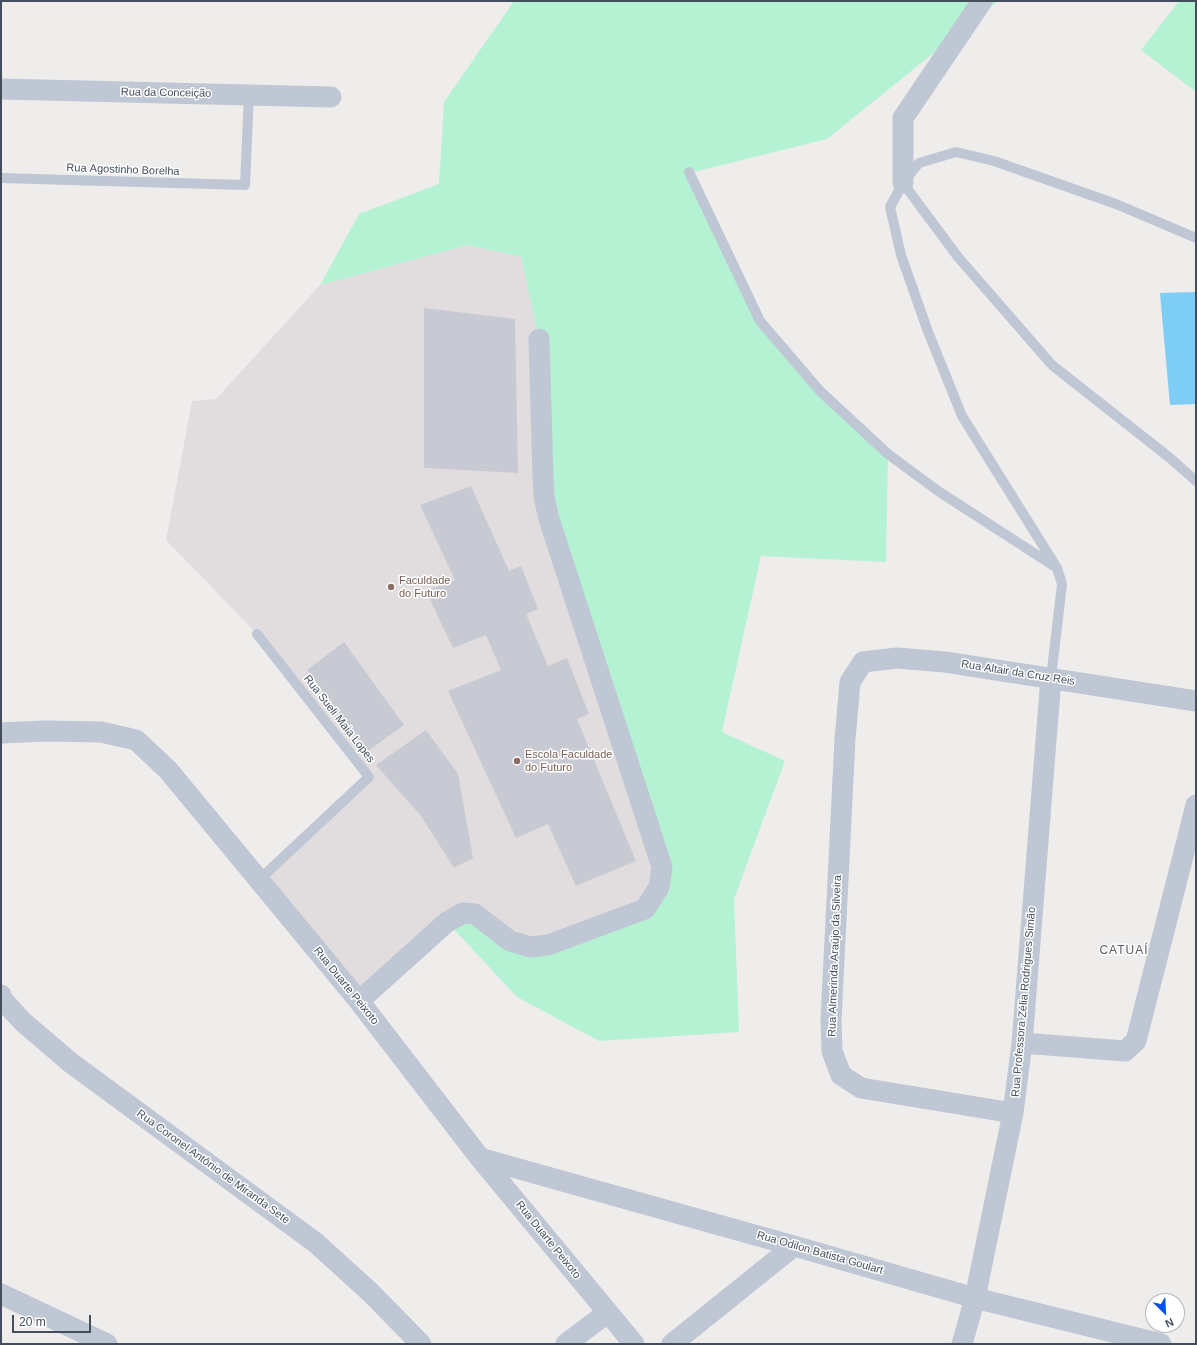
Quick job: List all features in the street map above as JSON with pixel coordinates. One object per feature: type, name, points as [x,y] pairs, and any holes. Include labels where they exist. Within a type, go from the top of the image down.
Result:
[{"type":"street","points":[[903,183],[903,118],[982,1]]},
{"type":"street","name":"Rua da Conceição","points":[[1,89],[331,97]]},
{"type":"street","points":[[359,1001],[447,922],[462,913],[475,914],[510,941],[530,947],[548,945],[645,909],[659,888],[662,867],[549,519],[544,497],[539,339]]},
{"type":"street","name":"Rua Altair da Cruz Reis","points":[[850,682],[863,662],[897,658],[944,662],[1196,701]]},
{"type":"street","name":"Rua Professora Zélia Rodrigues Simão","points":[[962,1344],[975,1298],[1013,1113],[1022,1043],[1051,678]]},
{"type":"street","name":"Rua Almerinda Araújo da Silveira","points":[[850,682],[845,739],[831,1020],[832,1051],[841,1075],[861,1088],[1013,1113]]},
{"type":"street","name":"Rua Duarte Peixoto","points":[[1,732],[101,732],[136,740],[168,770],[260,879],[359,1001],[480,1158],[634,1344]]},
{"type":"street","points":[[1022,1043],[1125,1051],[1136,1041],[1196,805]]},
{"type":"street","name":"Rua Coronel Antônio de Miranda Sete","points":[[1,995],[2,999],[23,1022],[71,1063],[316,1243],[371,1293],[422,1344]]},
{"type":"street","name":"Rua Odilon Batista Goulart","points":[[480,1158],[975,1298],[1161,1344]]},
{"type":"street","points":[[672,1344],[794,1246]]},
{"type":"street","points":[[1,1294],[107,1344]]},
{"type":"street","points":[[566,1344],[607,1313]]},
{"type":"lane","name":"Rua Agostinho Borelha","points":[[1,178],[245,185],[249,95]]},
{"type":"lane","points":[[1051,678],[1062,584],[1057,568],[962,416],[925,323],[902,255],[890,207],[903,183],[919,163],[956,152],[994,160],[1116,204],[1196,238]]},
{"type":"lane","points":[[689,172],[760,321],[820,391],[888,454],[932,487],[1057,568]]},
{"type":"lane","points":[[903,183],[958,257],[1052,365],[1170,458],[1196,481]]},
{"type":"lane","name":"Rua Sueli Maia Lopes","points":[[257,634],[369,777],[260,879]]},
{"type":"shaded area","name":"Faculdade do Futuro","points":[[468,245],[521,257],[662,867],[645,909],[548,945],[462,913],[359,1001],[260,879],[369,777],[257,634],[166,540],[192,401],[216,399],[320,285]]},
{"type":"green space","points":[[514,1],[998,1],[827,139],[690,173],[760,321],[820,391],[888,454],[886,562],[761,556],[722,732],[785,761],[734,899],[739,1032],[599,1041],[517,997],[447,922],[463,913],[530,947],[645,909],[659,888],[549,519],[539,339],[521,257],[468,245],[320,285],[359,214],[439,184],[444,102]]},
{"type":"green space","points":[[1179,1],[1196,1],[1196,92],[1141,50]]},
{"type":"water","points":[[1196,292],[1196,404],[1170,405],[1160,293]]},
{"type":"building","points":[[424,308],[515,319],[518,473],[424,468]]},
{"type":"building","points":[[471,486],[509,571],[521,566],[538,609],[526,614],[548,666],[567,658],[589,714],[577,719],[636,861],[576,886],[548,824],[516,838],[448,691],[501,670],[486,635],[453,648],[426,591],[455,580],[420,505]]},
{"type":"building","points":[[344,642],[404,725],[368,751],[307,670]]},
{"type":"building","points":[[426,730],[458,774],[473,858],[454,868],[421,816],[376,765]]},
{"type":"place","name":"Faculdade do Futuro","points":[[391,587]]},
{"type":"place","name":"Escola Faculdade do Futuro","points":[[517,761]]},
{"type":"district","name":"CATUAÍ","points":[[1124,951]]}]
